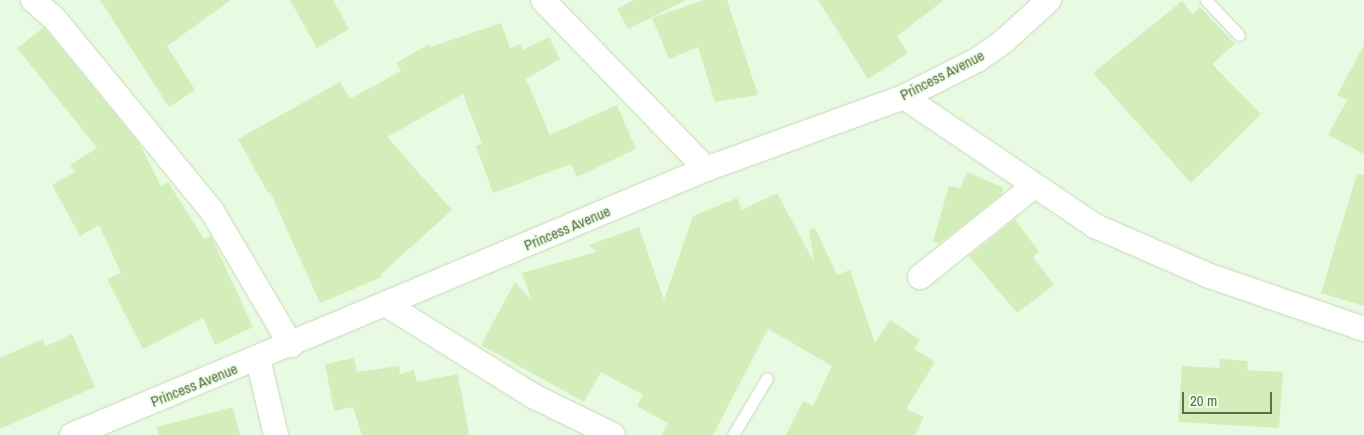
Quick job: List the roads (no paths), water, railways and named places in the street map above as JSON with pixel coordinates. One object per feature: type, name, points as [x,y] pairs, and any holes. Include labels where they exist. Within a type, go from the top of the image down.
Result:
[{"type":"street","points":[[33,0],[54,18],[212,211],[291,345]]},
{"type":"street","points":[[543,0],[706,169]]},
{"type":"street","name":"Princess Avenue","points":[[72,435],[387,305],[706,169],[904,97],[977,60],[1004,41],[1049,0]]},
{"type":"street","points":[[904,97],[1094,226],[1207,274],[1364,329]]},
{"type":"street","points":[[920,277],[1034,186]]},
{"type":"street","points":[[387,305],[533,396],[613,435]]},
{"type":"street","points":[[258,359],[276,435]]},
{"type":"lane","points":[[1206,0],[1238,35]]},
{"type":"lane","points":[[734,435],[766,378]]}]
